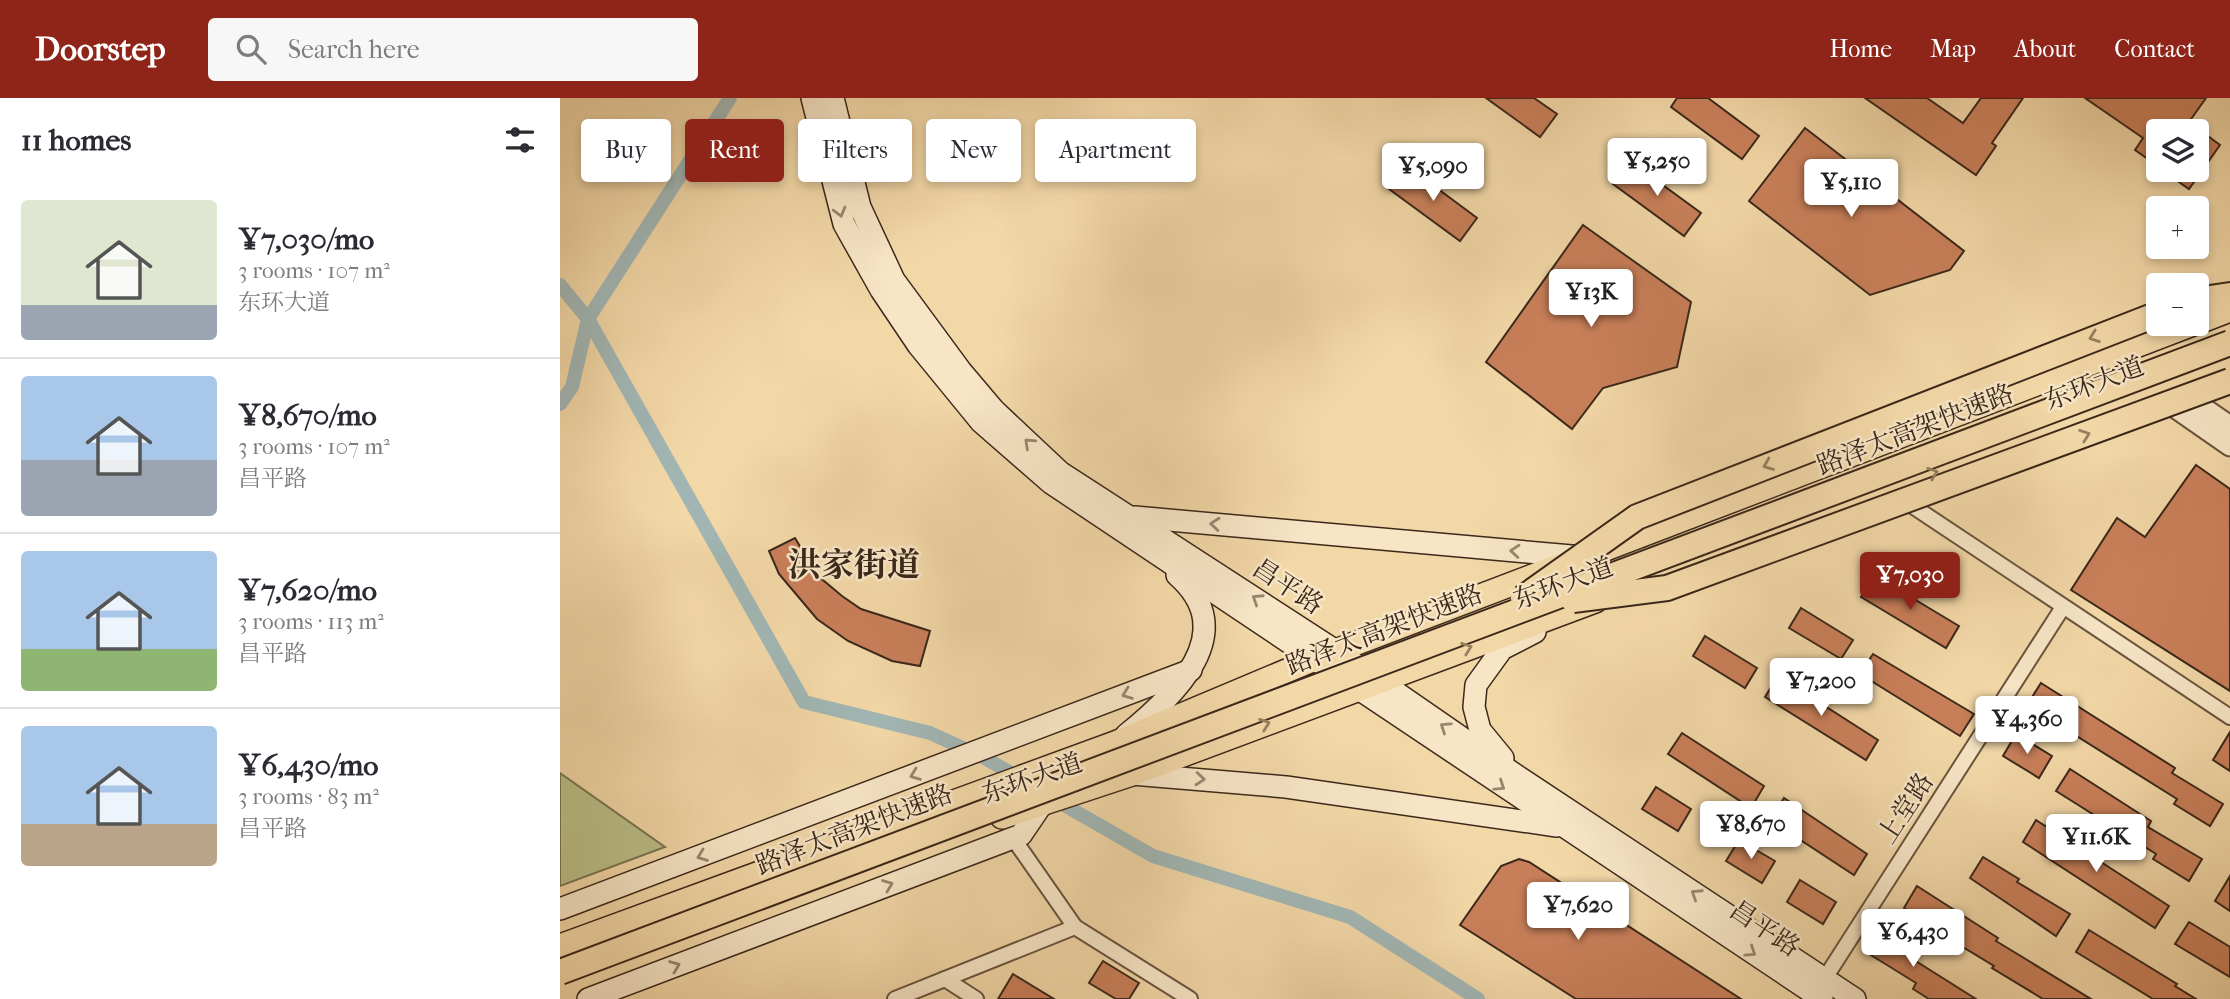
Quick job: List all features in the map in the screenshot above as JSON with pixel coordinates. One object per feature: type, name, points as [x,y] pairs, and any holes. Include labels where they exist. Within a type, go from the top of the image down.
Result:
[{"type":"highway","points":[[2209,298],[2230,295]]},
{"type":"highway","points":[[1526,602],[1637,517],[2146,319]]},
{"type":"highway","name":"路泽太高架快速路","points":[[560,972],[1526,602],[2230,328]]},
{"type":"highway","name":"路泽太高架快速路","points":[[560,957],[2230,343]]},
{"type":"highway","points":[[1526,602],[1667,588],[2230,381]]},
{"type":"main road","name":"昌平路","points":[[812,98],[844,224],[881,290],[918,345],[981,422],[1016,454],[1051,483],[1129,525]]},
{"type":"main road","name":"昌平路","points":[[833,98],[860,207],[894,280],[961,371],[994,410],[1060,472],[1129,525],[1326,655],[1562,827],[1818,993],[1855,999]]},
{"type":"main road","name":"东环大道","points":[[2209,318],[2230,310]]},
{"type":"main road","name":"东环大道","points":[[560,946],[1115,743],[1326,655],[2161,336]]},
{"type":"main road","name":"东环大道","points":[[560,983],[968,829],[1132,774],[2230,362]]},
{"type":"main road","points":[[1129,525],[1583,557]]},
{"type":"main road","points":[[1115,743],[1164,704],[1196,664],[1203,635],[1200,604],[1180,578],[1129,525]]},
{"type":"main road","points":[[1520,778],[1480,730],[1474,707],[1476,685],[1502,649],[1604,597]]},
{"type":"main road","points":[[560,909],[1191,670]]},
{"type":"main road","name":"昌平路","points":[[1368,685],[1520,778],[1818,993]]},
{"type":"main road","points":[[1132,774],[1286,787],[1562,827]]},
{"type":"main road","points":[[599,998],[1021,835],[1042,804]]},
{"type":"street","points":[[2160,388],[2230,426]]},
{"type":"street","points":[[2160,388],[2230,446]]},
{"type":"street","points":[[1888,489],[2230,717]]},
{"type":"street","name":"上堂路","points":[[1818,993],[2063,607]]},
{"type":"street","points":[[1013,838],[1075,927],[1190,999]]},
{"type":"street","points":[[895,999],[1075,927]]},
{"type":"street","points":[[945,979],[976,999]]},
{"type":"green space","points":[[560,773],[665,847],[560,886]]},
{"type":"building","points":[[1486,98],[1534,98],[1557,114],[1540,137]]},
{"type":"building","points":[[1677,98],[1708,98],[1759,136],[1742,159],[1671,107]]},
{"type":"building","points":[[1865,98],[1927,98],[1963,123],[1981,98],[2023,98],[1992,143],[1996,146],[1976,175]]},
{"type":"building","points":[[2085,98],[2206,98],[2191,119],[2146,119],[2146,158],[2135,150],[2143,138]]},
{"type":"building","points":[[1805,128],[1964,251],[1950,270],[1870,295],[1749,201]]},
{"type":"building","points":[[2209,137],[2220,145],[2209,161]]},
{"type":"building","points":[[1630,161],[1701,213],[1684,236],[1613,184]]},
{"type":"building","points":[[1406,165],[1477,218],[1460,241],[1389,189]]},
{"type":"building","points":[[2179,182],[2194,182],[2189,189]]},
{"type":"building","points":[[1583,225],[1691,302],[1677,367],[1603,388],[1572,429],[1486,362]]},
{"type":"building","points":[[2196,465],[2230,489],[2230,691],[2071,590],[2117,518],[2145,537]]},
{"type":"building","points":[[795,538],[817,575],[842,596],[861,609],[930,631],[920,666],[892,661],[848,641],[817,619],[779,574],[769,551]]},
{"type":"building","points":[[1874,575],[1959,626],[1946,648],[1861,597]]},
{"type":"building","points":[[1801,608],[1853,640],[1841,659],[1789,628]]},
{"type":"building","points":[[1705,636],[1757,668],[1745,688],[1693,656]]},
{"type":"building","points":[[1873,654],[1974,714],[1960,736],[1860,674]]},
{"type":"building","points":[[1778,676],[1878,740],[1866,760],[1765,697]]},
{"type":"building","points":[[2041,683],[2175,768],[2172,773],[2223,804],[2210,826],[2174,804],[2177,799],[2027,705]]},
{"type":"building","points":[[2230,732],[2230,771],[2213,760]]},
{"type":"building","points":[[1682,733],[1764,786],[1751,808],[1668,754]]},
{"type":"building","points":[[2016,734],[2052,756],[2039,778],[2003,756]]},
{"type":"building","points":[[2070,769],[2151,821],[2148,827],[2202,859],[2189,881],[2153,859],[2156,854],[2056,791]]},
{"type":"building","points":[[1656,787],[1691,809],[1678,831],[1642,809]]},
{"type":"building","points":[[1784,798],[1867,854],[1854,875],[1770,820]]},
{"type":"building","points":[[2036,820],[2169,906],[2155,928],[2023,842]]},
{"type":"building","points":[[1739,840],[1775,861],[1762,883],[1726,861]]},
{"type":"building","points":[[1983,857],[2019,879],[2017,882],[2070,914],[2056,936],[1970,878]]},
{"type":"building","points":[[1519,859],[1529,862],[1741,999],[1576,999],[1460,925],[1501,866]]},
{"type":"building","points":[[2230,876],[2230,911],[2215,901]]},
{"type":"building","points":[[1800,880],[1836,902],[1823,924],[1787,902]]},
{"type":"building","points":[[1917,886],[1998,938],[1996,941],[2091,999],[2043,999],[1992,968],[1994,966],[1904,908]]},
{"type":"building","points":[[2189,922],[2230,947],[2230,977],[2175,944]]},
{"type":"building","points":[[1879,930],[1915,952],[1911,958],[1976,999],[1929,999],[1913,989],[1916,983],[1866,952]]},
{"type":"building","points":[[2089,930],[2177,984],[2175,986],[2196,999],[2153,999],[2076,952]]},
{"type":"building","points":[[1103,961],[1139,983],[1129,999],[1116,999],[1089,983]]},
{"type":"building","points":[[1013,974],[1054,999],[998,999]]},
{"type":"waterway","points":[[560,404],[572,387],[588,319],[730,98]]},
{"type":"waterway","points":[[560,285],[588,319],[804,702],[930,733],[963,748]]},
{"type":"waterway","points":[[981,756],[1023,780]]},
{"type":"waterway","points":[[1052,798],[1153,856],[1350,917],[1478,999]]},
{"type":"district","name":"洪家街道","points":[[854,564]]}]
